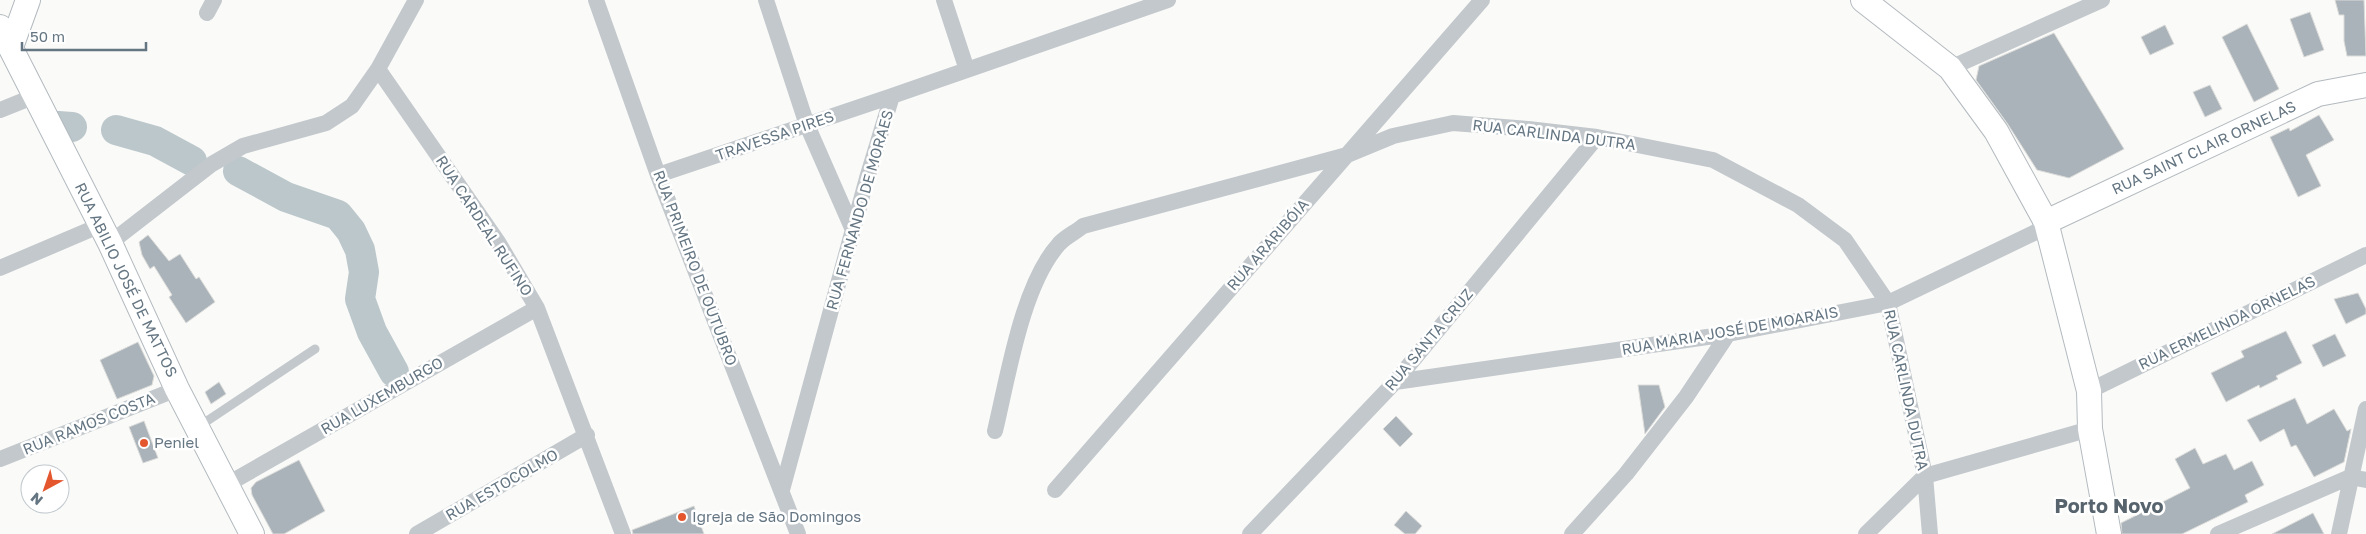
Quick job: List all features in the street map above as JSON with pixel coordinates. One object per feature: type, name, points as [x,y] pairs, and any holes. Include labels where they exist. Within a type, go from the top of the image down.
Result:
[{"type":"main road","points":[[5,37],[28,0]]},
{"type":"main road","points":[[1863,0],[1950,68],[1996,131],[2046,222],[2089,391],[2090,429],[2109,534]]},
{"type":"main road","name":"RUA ABILIO JOSÉ DE MATTOS","points":[[5,37],[106,234],[177,389],[252,534]]},
{"type":"main road","name":"RUA SAINT CLAIR ORNELAS","points":[[2046,222],[2318,94],[2366,85]]},
{"type":"street","points":[[0,268],[106,234],[212,164],[243,146],[326,123],[352,106],[378,69],[416,0]]},
{"type":"street","name":"RUA PRIMEIRO DE OUTUBRO","points":[[596,0],[658,175],[798,534]]},
{"type":"street","points":[[766,0],[807,125],[853,230]]},
{"type":"street","points":[[944,0],[966,70]]},
{"type":"street","name":"RUA FERNANDO DE MORAES","points":[[782,490],[853,230],[892,96],[966,70],[1127,7],[1168,0]]},
{"type":"street","name":"RUA ARARIBÓIA","points":[[1055,490],[1482,0]]},
{"type":"street","points":[[1950,68],[2102,0]]},
{"type":"street","name":"RUA CARDEAL RUFINO","points":[[378,69],[498,242],[537,308],[587,435],[623,534]]},
{"type":"street","points":[[0,110],[35,96]]},
{"type":"street","name":"TRAVESSA PIRES","points":[[658,175],[892,96]]},
{"type":"street","name":"RUA CARLINDA DUTRA","points":[[995,431],[1026,305],[1039,271],[1059,243],[1083,226],[1347,155],[1393,136],[1453,123],[1597,138],[1713,160],[1798,205],[1844,240],[1888,303],[1924,476],[1930,534]]},
{"type":"street","name":"RUA SANTA CRUZ","points":[[1250,534],[1395,382],[1597,138]]},
{"type":"street","name":"RUA MARIA JOSÉ DE MOARAIS","points":[[1395,382],[1728,334],[1888,303],[2036,232],[2046,222]]},
{"type":"street","name":"RUA ERMELINDA ORNELAS","points":[[2089,391],[2366,256]]},
{"type":"street","name":"RUA LUXEMBURGO","points":[[226,485],[537,308]]},
{"type":"street","points":[[1572,534],[1626,474],[1686,397],[1728,334]]},
{"type":"street","name":"RUA RAMOS COSTA","points":[[0,459],[177,389]]},
{"type":"street","points":[[2339,534],[2358,478],[2366,409]]},
{"type":"street","points":[[1866,534],[1924,476],[2090,429]]},
{"type":"street","name":"RUA ESTOCOLMO","points":[[417,534],[587,435]]},
{"type":"street","points":[[2218,534],[2358,478]]},
{"type":"lane","points":[[198,427],[315,349]]},
{"type":"building","points":[[2335,0],[2364,0],[2366,56],[2347,56],[2344,41],[2344,15],[2339,15]]},
{"type":"building","points":[[2310,12],[2324,50],[2304,57],[2290,19]]},
{"type":"building","points":[[2247,24],[2279,89],[2254,102],[2222,37]]},
{"type":"building","points":[[2165,25],[2174,44],[2150,55],[2141,37]]},
{"type":"building","points":[[2054,33],[2124,149],[2069,178],[2037,170],[2007,123],[1976,80],[1979,66]]},
{"type":"building","points":[[2210,85],[2222,109],[2205,117],[2193,92]]},
{"type":"building","points":[[2319,115],[2334,140],[2306,155],[2321,186],[2298,197],[2270,137],[2289,128],[2290,131]]},
{"type":"building","points":[[148,235],[169,261],[180,254],[196,279],[199,277],[215,302],[186,323],[169,297],[172,295],[154,266],[150,269],[142,255],[139,242]]},
{"type":"building","points":[[2358,293],[2366,309],[2366,314],[2346,324],[2334,299]]},
{"type":"building","points":[[2286,331],[2302,363],[2276,376],[2278,379],[2260,388],[2259,385],[2226,402],[2211,373],[2244,357],[2241,351]]},
{"type":"building","points":[[2335,334],[2346,356],[2323,367],[2312,345]]},
{"type":"building","points":[[138,342],[154,376],[152,385],[117,399],[100,360]]},
{"type":"building","points":[[219,382],[226,394],[211,404],[205,392]]},
{"type":"building","points":[[1638,385],[1659,385],[1665,407],[1645,434]]},
{"type":"building","points":[[2295,398],[2307,424],[2334,409],[2347,431],[2351,429],[2344,462],[2314,477],[2296,445],[2291,447],[2284,429],[2260,442],[2247,420]]},
{"type":"building","points":[[1396,416],[1413,434],[1400,447],[1383,429]]},
{"type":"building","name":"Peniel","points":[[144,421],[158,458],[143,463],[129,427]]},
{"type":"building","points":[[2195,448],[2203,464],[2226,454],[2234,470],[2252,461],[2264,485],[2245,495],[2248,502],[2182,534],[2122,534],[2121,523],[2190,488],[2175,459]]},
{"type":"building","points":[[299,460],[325,511],[284,534],[273,534],[252,495],[251,488],[256,482]]},
{"type":"building","name":"Igreja de São Domingos","points":[[694,506],[704,534],[633,534],[632,530]]},
{"type":"building","points":[[1406,511],[1422,526],[1415,534],[1405,534],[1394,525]]},
{"type":"building","points":[[2313,513],[2324,534],[2272,534]]},
{"type":"waterway","points":[[58,126],[72,127]]},
{"type":"waterway","points":[[116,130],[155,141],[192,161]]},
{"type":"waterway","points":[[238,171],[286,197],[338,215],[351,231],[360,250],[364,272],[360,299],[372,332],[394,372]]},
{"type":"place","name":"Peniel","points":[[144,443]]},
{"type":"place","name":"Igreja de São Domingos","points":[[682,517]]},
{"type":"district","name":"Porto Novo","points":[[2109,506]]}]
